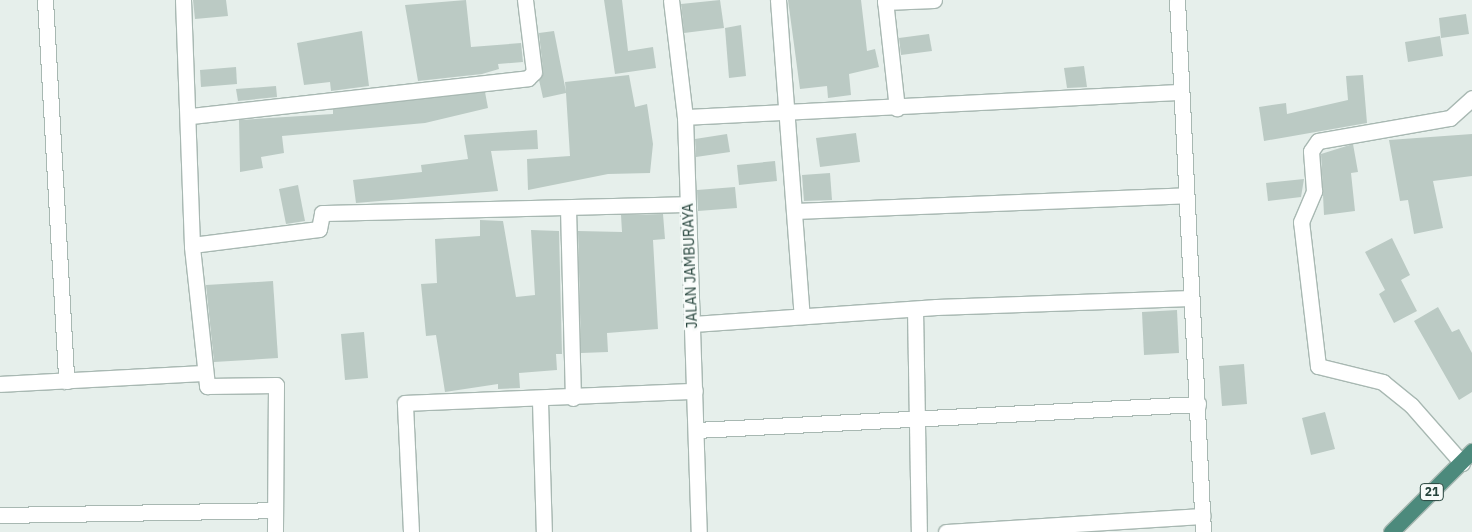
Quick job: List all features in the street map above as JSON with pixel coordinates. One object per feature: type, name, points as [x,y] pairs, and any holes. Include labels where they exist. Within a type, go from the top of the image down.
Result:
[{"type":"highway","name":"21","points":[[1391,532],[1472,451]]},
{"type":"street","points":[[45,0],[66,381]]},
{"type":"street","points":[[183,0],[190,116],[192,246],[207,386],[213,389],[276,385],[275,532]]},
{"type":"street","points":[[190,116],[528,78],[534,72],[525,0]]},
{"type":"street","name":"JALAN JAMBURAYA","points":[[671,0],[685,117],[698,532]]},
{"type":"street","points":[[778,0],[790,111],[802,316]]},
{"type":"street","points":[[897,108],[885,1],[934,0]]},
{"type":"street","points":[[1177,0],[1203,532]]},
{"type":"street","points":[[685,117],[790,111],[897,108],[1180,92]]},
{"type":"street","points":[[1462,463],[1411,405],[1383,382],[1318,366],[1301,222],[1314,191],[1312,151],[1318,141],[1450,118],[1472,98]]},
{"type":"street","points":[[796,211],[1186,195]]},
{"type":"street","points":[[192,246],[319,229],[322,213],[688,204]]},
{"type":"street","points":[[568,208],[573,398]]},
{"type":"street","points":[[692,324],[915,309],[1191,298]]},
{"type":"street","points":[[915,309],[919,419],[919,532]]},
{"type":"street","points":[[0,384],[205,373]]},
{"type":"street","points":[[411,532],[405,403],[540,400],[695,391]]},
{"type":"street","points":[[540,400],[544,532]]},
{"type":"street","points":[[696,430],[1198,404]]},
{"type":"street","points":[[0,515],[275,510]]},
{"type":"street","points":[[946,532],[1203,516]]},
{"type":"building","points":[[193,0],[226,0],[228,16],[195,19]]},
{"type":"building","points":[[466,0],[471,47],[521,43],[523,62],[498,64],[499,69],[482,74],[418,81],[405,5]]},
{"type":"building","points":[[604,0],[622,0],[628,51],[653,47],[656,68],[615,74]]},
{"type":"building","points":[[720,0],[724,28],[684,33],[681,4]]},
{"type":"building","points":[[788,0],[861,0],[867,51],[875,49],[879,67],[849,74],[851,95],[828,98],[827,86],[800,89]]},
{"type":"building","points":[[1466,14],[1469,34],[1441,38],[1439,18]]},
{"type":"building","points":[[741,25],[746,76],[729,78],[725,28]]},
{"type":"building","points":[[362,31],[369,86],[331,91],[330,82],[304,85],[297,43]]},
{"type":"building","points":[[554,31],[566,92],[565,82],[629,75],[635,107],[647,104],[653,144],[650,173],[608,174],[528,190],[527,159],[570,156],[566,93],[543,98],[539,80],[543,71],[539,33]]},
{"type":"building","points":[[929,34],[932,51],[901,55],[899,38]]},
{"type":"building","points":[[1440,36],[1443,56],[1408,62],[1405,42]]},
{"type":"building","points":[[1084,66],[1087,87],[1067,88],[1064,68]]},
{"type":"building","points":[[236,67],[237,84],[201,87],[200,70]]},
{"type":"building","points":[[1363,75],[1367,123],[1264,141],[1259,107],[1286,103],[1287,114],[1348,100],[1346,76]]},
{"type":"building","points":[[276,86],[277,97],[238,101],[236,89]]},
{"type":"building","points":[[485,92],[488,108],[425,123],[282,136],[284,153],[261,157],[263,168],[240,172],[239,120],[333,114],[333,109]]},
{"type":"building","points":[[537,130],[538,149],[491,151],[498,191],[356,203],[353,180],[422,172],[421,165],[468,159],[464,135]]},
{"type":"building","points":[[856,133],[860,162],[820,167],[816,138]]},
{"type":"building","points":[[727,134],[730,152],[696,157],[695,139]]},
{"type":"building","points":[[1472,134],[1472,176],[1433,181],[1443,228],[1414,234],[1408,200],[1400,201],[1389,140]]},
{"type":"building","points":[[1353,144],[1358,172],[1351,173],[1355,211],[1324,215],[1321,154]]},
{"type":"building","points":[[775,161],[777,181],[739,185],[737,165]]},
{"type":"building","points":[[830,173],[832,200],[804,201],[802,175]]},
{"type":"building","points":[[1304,179],[1301,197],[1268,201],[1266,183]]},
{"type":"building","points":[[298,185],[305,221],[286,224],[279,189]]},
{"type":"building","points":[[735,187],[737,208],[698,211],[697,190]]},
{"type":"building","points":[[663,214],[665,239],[653,240],[658,329],[607,333],[608,352],[581,353],[578,231],[622,232],[621,215]]},
{"type":"building","points":[[480,220],[503,221],[516,297],[535,295],[531,230],[559,231],[562,354],[556,354],[557,370],[519,373],[520,388],[498,389],[498,384],[445,392],[436,335],[426,336],[421,284],[437,283],[435,239],[480,236]]},
{"type":"building","points":[[1392,238],[1410,275],[1401,280],[1417,311],[1394,323],[1379,294],[1385,290],[1365,252]]},
{"type":"building","points":[[273,281],[278,358],[214,362],[206,285]]},
{"type":"building","points":[[1438,307],[1452,332],[1459,329],[1472,353],[1472,392],[1459,400],[1414,321]]},
{"type":"building","points":[[1177,310],[1179,353],[1144,355],[1142,312]]},
{"type":"building","points":[[364,332],[368,378],[345,380],[341,334]]},
{"type":"building","points":[[1244,364],[1247,404],[1222,406],[1219,366]]},
{"type":"building","points":[[1325,412],[1335,449],[1311,455],[1302,418]]}]
